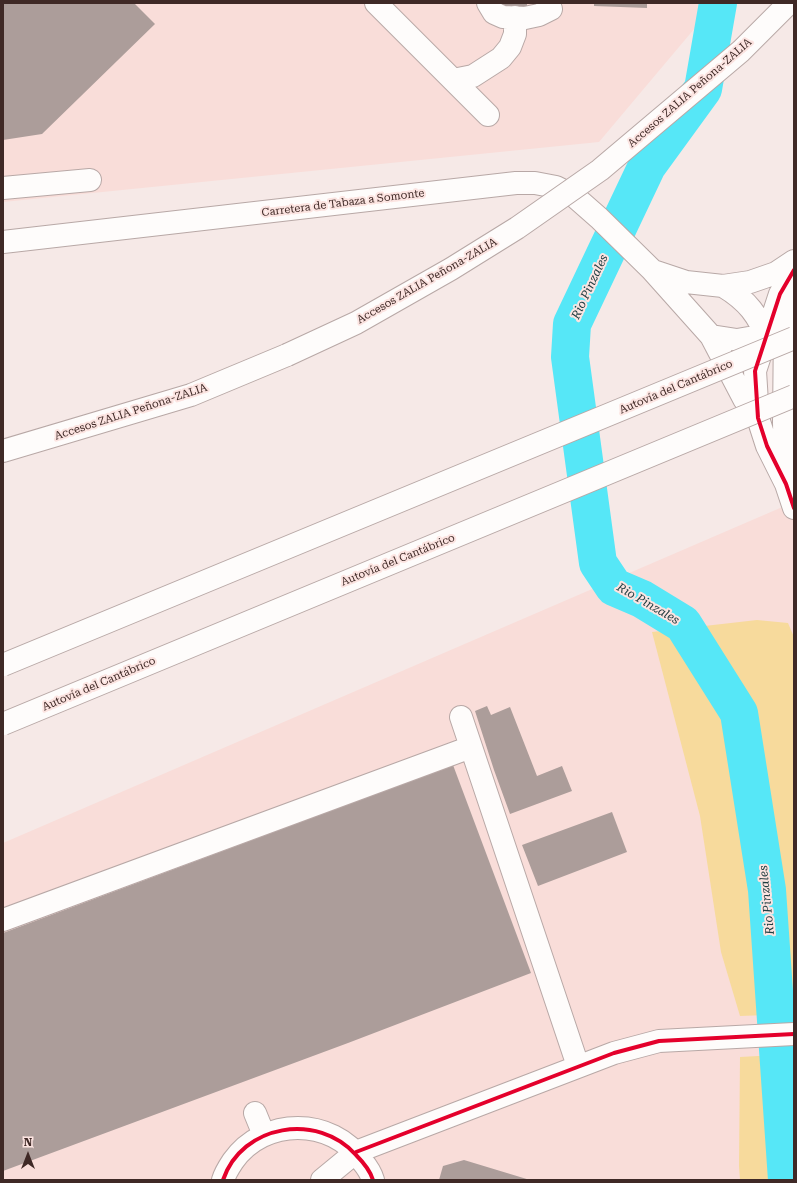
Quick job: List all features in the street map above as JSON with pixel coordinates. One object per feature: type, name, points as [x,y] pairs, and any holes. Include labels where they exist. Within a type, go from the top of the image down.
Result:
[{"type":"main road","points":[[376,3],[488,115]]},
{"type":"main road","points":[[488,3],[494,13],[503,17],[525,18],[539,15],[551,9]]},
{"type":"main road","name":"Accesos ZALIA Peñona-ZALIA","points":[[3,451],[191,395],[287,355],[356,323],[452,269],[517,228],[600,170],[741,51],[789,3]]},
{"type":"main road","points":[[453,80],[473,76],[501,58],[510,47],[514,34],[515,17]]},
{"type":"main road","points":[[3,188],[90,180]]},
{"type":"main road","name":"Carretera de Tabaza a Somonte","points":[[3,242],[516,183],[535,183],[556,187],[574,196],[599,218],[649,267],[711,336],[744,399],[758,418]]},
{"type":"main road","name":"Carretera de Tabaza a Somonte","points":[[649,267],[686,282],[723,286],[750,282],[776,273],[794,261]]},
{"type":"main road","points":[[794,270],[780,294],[754,371],[758,418],[767,446],[786,484],[794,508]]},
{"type":"main road","points":[[723,286],[736,293],[754,311],[766,335],[774,354],[784,422]]},
{"type":"main road","points":[[711,336],[737,340],[766,335],[790,310]]},
{"type":"main road","points":[[786,484],[784,422],[790,310]]},
{"type":"main road","name":"Autovía del Cantábrico","points":[[3,665],[794,338]]},
{"type":"main road","name":"Autovía del Cantábrico","points":[[3,724],[794,396]]},
{"type":"main road","points":[[461,717],[578,1066]]},
{"type":"main road","points":[[3,920],[471,748]]},
{"type":"main road","points":[[322,1180],[356,1152],[614,1053],[659,1041],[794,1034]]},
{"type":"main road","points":[[255,1113],[264,1135]]},
{"type":"main road","points":[[223,1180],[225,1174],[241,1151],[264,1135],[289,1128],[316,1129],[342,1141],[356,1152],[371,1174],[373,1180]]},
{"type":"shaded area","points":[[3,3],[716,3],[599,142],[3,202]]},
{"type":"shaded area","points":[[794,502],[794,1180],[3,1180],[3,843]]},
{"type":"shaded area","points":[[757,620],[788,623],[794,637],[794,1014],[740,1016],[721,952],[700,816],[652,632]]},
{"type":"shaded area","points":[[794,1054],[794,1180],[740,1180],[740,1057]]},
{"type":"building","points":[[3,3],[134,3],[155,24],[42,134],[3,140]]},
{"type":"building","points":[[500,3],[527,3],[527,8],[500,6]]},
{"type":"building","points":[[594,3],[647,3],[647,8],[594,6]]},
{"type":"building","points":[[487,706],[491,715],[510,707],[537,776],[562,766],[572,791],[510,814],[475,711]]},
{"type":"building","points":[[453,765],[531,973],[348,1043],[3,1171],[3,933]]},
{"type":"building","points":[[612,812],[627,852],[538,886],[522,845]]},
{"type":"building","points":[[464,1160],[530,1180],[439,1180],[443,1166]]},
{"type":"waterway","name":"Rio Pinzales","points":[[718,3],[703,89],[647,166],[572,324],[570,357],[598,563],[614,587],[642,599],[683,624],[739,713],[767,890],[787,1180]]},
{"type":"transit line","points":[[794,270],[780,294],[755,371],[758,418],[767,446],[786,484],[794,508]]},
{"type":"transit line","points":[[356,1152],[614,1053],[659,1041],[794,1034]]},
{"type":"transit line","points":[[223,1180],[233,1161],[246,1146],[263,1136],[282,1130],[302,1129],[322,1133],[340,1141],[364,1163],[373,1180]]}]
